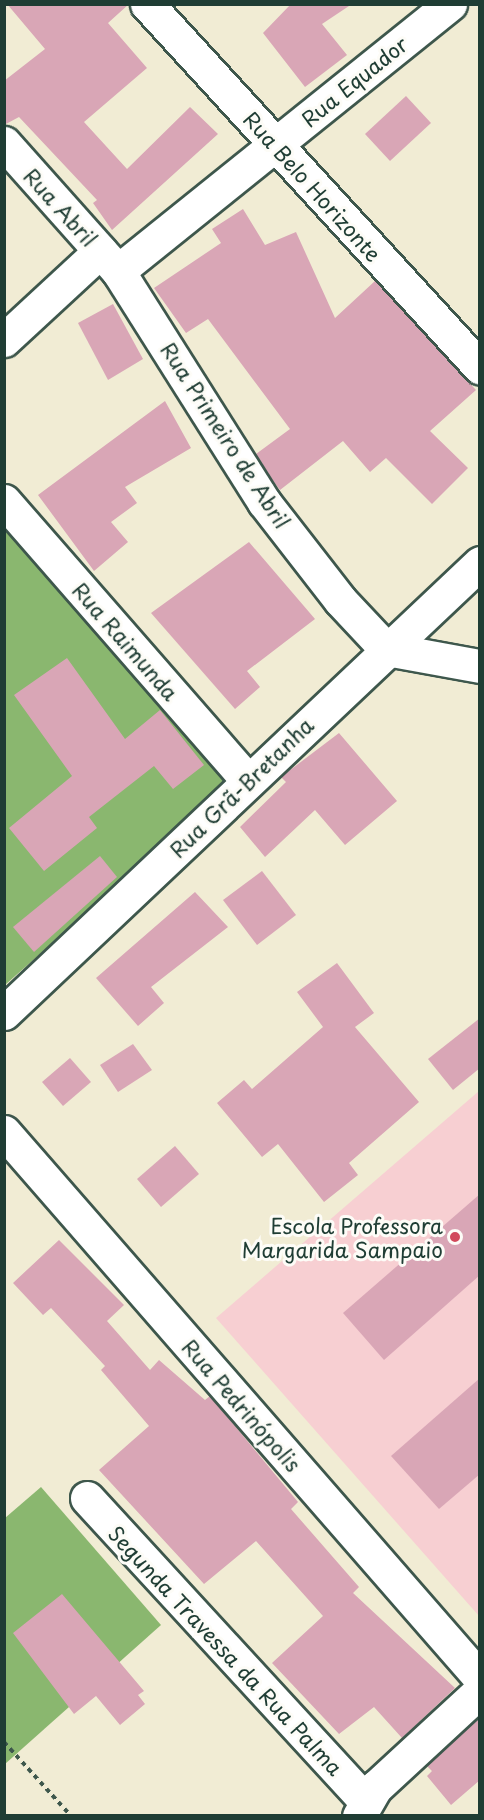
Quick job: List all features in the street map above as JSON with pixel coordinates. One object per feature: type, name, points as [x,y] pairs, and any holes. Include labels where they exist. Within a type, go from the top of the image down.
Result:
[{"type":"street","name":"Rua Belo Horizonte","points":[[147,4],[480,368]]},
{"type":"street","name":"Rua Equador","points":[[4,340],[109,261],[275,145],[450,4]]},
{"type":"street","name":"Rua Abril","points":[[4,143],[109,261]]},
{"type":"street","name":"Rua Primeiro de Abril","points":[[109,261],[264,502],[340,600],[386,649]]},
{"type":"street","name":"Rua Raimunda","points":[[4,501],[248,781]]},
{"type":"street","name":"Rua Grã-Bretanha","points":[[4,1014],[386,649],[480,563]]},
{"type":"street","points":[[386,649],[480,666]]},
{"type":"street","name":"Rua Pedrinópolis","points":[[4,1132],[480,1678]]},
{"type":"street","name":"Segunda Travessa da Rua Palma","points":[[87,1498],[363,1808]]},
{"type":"street","points":[[363,1808],[480,1691]]},
{"type":"path","points":[[4,1742],[71,1815]]},
{"type":"shaded area","points":[[479,1091],[479,1616],[216,1318]]},
{"type":"green space","points":[[4,526],[231,784],[5,985],[4,985]]},
{"type":"green space","points":[[41,1487],[161,1625],[5,1764],[5,1518]]},
{"type":"building","points":[[7,4],[129,4],[108,23],[147,68],[84,122],[127,169],[190,107],[218,134],[112,230],[93,203],[97,200],[19,117],[4,125],[4,81],[45,49]]},
{"type":"building","points":[[291,4],[352,4],[322,24],[347,55],[305,87],[263,33]]},
{"type":"building","points":[[406,96],[431,123],[390,161],[365,134]]},
{"type":"building","points":[[243,209],[265,245],[296,232],[335,318],[375,281],[476,390],[430,431],[468,468],[432,504],[386,458],[370,472],[343,441],[280,490],[271,478],[256,454],[290,429],[208,319],[186,333],[154,288],[221,243],[212,229]]},
{"type":"building","points":[[113,304],[143,359],[108,380],[78,323]]},
{"type":"building","points":[[165,401],[191,448],[125,487],[137,503],[111,522],[128,542],[94,571],[38,495]]},
{"type":"building","points":[[249,542],[315,619],[247,671],[260,687],[235,709],[151,613]]},
{"type":"building","points":[[67,658],[125,739],[160,710],[204,765],[173,789],[154,766],[89,817],[97,828],[44,871],[9,828],[72,776],[14,695]]},
{"type":"building","points":[[339,733],[397,801],[345,845],[315,810],[265,857],[240,827],[286,782],[281,777]]},
{"type":"building","points":[[100,856],[117,877],[34,952],[13,927]]},
{"type":"building","points":[[262,871],[296,915],[257,945],[223,900]]},
{"type":"building","points":[[195,892],[228,927],[151,987],[164,1003],[138,1026],[96,978]]},
{"type":"building","points":[[337,963],[374,1013],[355,1027],[419,1102],[349,1163],[358,1175],[324,1202],[278,1144],[262,1157],[217,1103],[244,1080],[252,1089],[323,1027],[297,992]]},
{"type":"building","points":[[480,1018],[480,1068],[453,1090],[428,1059]]},
{"type":"building","points":[[133,1044],[152,1070],[118,1092],[100,1065]]},
{"type":"building","points":[[70,1058],[91,1082],[63,1106],[42,1082]]},
{"type":"building","points":[[175,1146],[199,1174],[161,1207],[137,1179]]},
{"type":"building","name":"Escola Professora Margarida Sampaio","points":[[480,1194],[480,1275],[384,1360],[343,1313]]},
{"type":"building","points":[[59,1240],[124,1305],[107,1321],[150,1370],[159,1360],[205,1400],[210,1396],[298,1502],[291,1509],[359,1587],[353,1593],[455,1688],[402,1738],[374,1707],[339,1734],[272,1663],[323,1616],[256,1541],[204,1584],[99,1470],[149,1426],[101,1370],[105,1366],[51,1308],[43,1315],[13,1283]]},
{"type":"building","points":[[480,1378],[480,1474],[439,1509],[391,1456]]},
{"type":"building","points":[[62,1594],[144,1691],[138,1695],[145,1704],[120,1725],[96,1696],[74,1714],[13,1633]]},
{"type":"building","points":[[480,1717],[480,1780],[451,1805],[427,1776],[432,1771],[427,1766]]},
{"type":"place","name":"Escola Professora Margarida Sampaio","points":[[455,1237]]}]
